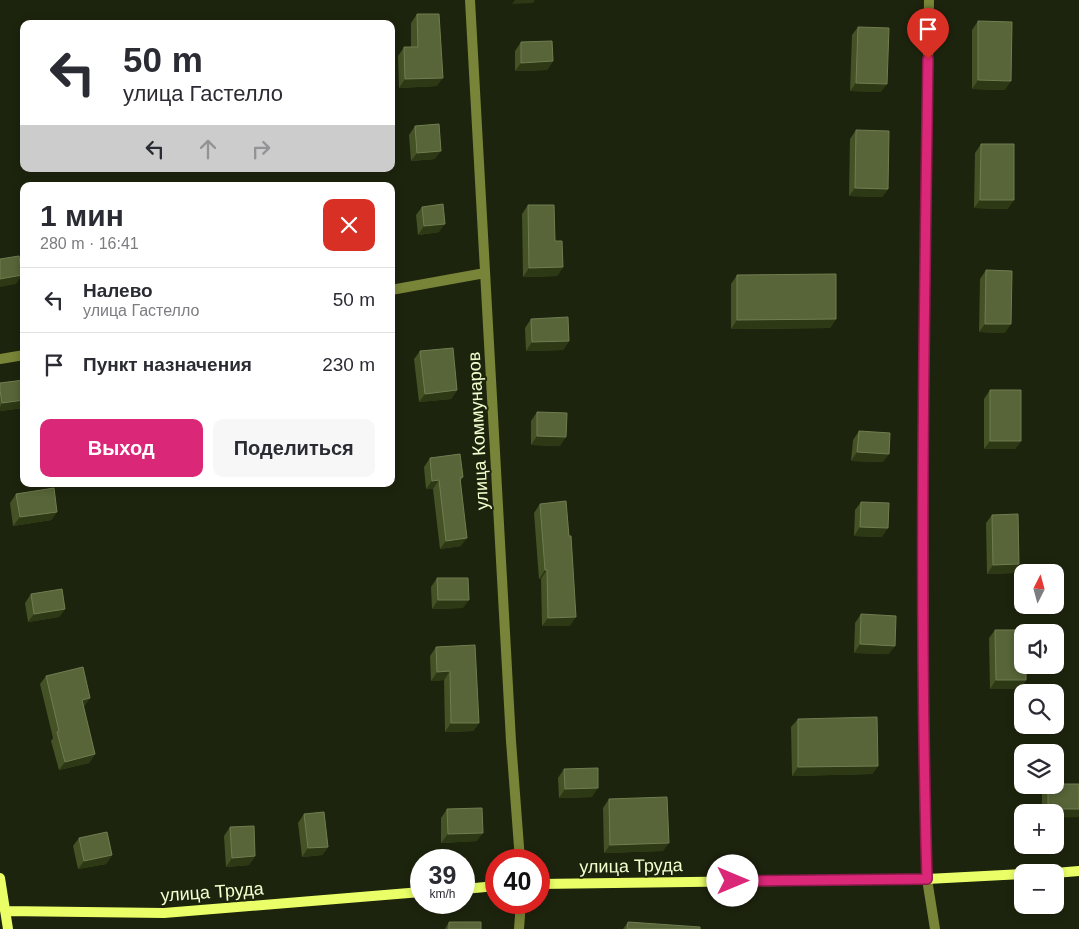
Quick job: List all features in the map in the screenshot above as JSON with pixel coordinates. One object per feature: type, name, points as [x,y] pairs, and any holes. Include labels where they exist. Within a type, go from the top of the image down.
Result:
[{"type":"street","name":"улица Коммунаров","points":[[470,0],[510,731],[519,849]]},
{"type":"street","points":[[929,0],[923,412],[924,779],[927,879],[935,929]]},
{"type":"street","points":[[395,289],[486,273]]},
{"type":"street","points":[[0,359],[20,356]]},
{"type":"street","points":[[1064,873],[1079,872]]},
{"type":"street","name":"улица Труда","points":[[550,884],[927,879],[1014,874]]},
{"type":"street","points":[[0,878],[8,929]]},
{"type":"street","name":"улица Труда","points":[[5,912],[164,913],[410,893]]},
{"type":"street","points":[[519,929],[520,914]]},
{"type":"building","points":[[417,14],[439,14],[443,78],[405,79],[404,47],[418,47]]},
{"type":"building","points":[[978,21],[1012,22],[1011,81],[978,80]]},
{"type":"building","points":[[858,27],[889,28],[887,84],[856,83]]},
{"type":"building","points":[[552,41],[553,61],[521,63],[521,42]]},
{"type":"building","points":[[439,124],[441,151],[417,153],[415,126]]},
{"type":"building","points":[[856,130],[889,131],[888,189],[855,188]]},
{"type":"building","points":[[981,144],[1014,144],[1014,200],[980,200]]},
{"type":"building","points":[[443,204],[445,224],[424,226],[422,207]]},
{"type":"building","points":[[528,205],[554,205],[555,241],[562,241],[563,267],[529,268]]},
{"type":"building","points":[[19,256],[20,275],[0,279],[0,259]]},
{"type":"building","points":[[986,270],[1012,271],[1011,324],[985,324]]},
{"type":"building","points":[[836,274],[836,319],[737,320],[737,275]]},
{"type":"building","points":[[568,317],[569,341],[532,342],[531,319]]},
{"type":"building","points":[[453,348],[457,390],[425,394],[420,351]]},
{"type":"building","points":[[20,380],[20,401],[2,403],[0,383]]},
{"type":"building","points":[[990,390],[1021,390],[1021,441],[990,441]]},
{"type":"building","points":[[537,412],[567,413],[566,437],[537,436]]},
{"type":"building","points":[[859,431],[890,433],[889,454],[857,452]]},
{"type":"building","points":[[460,454],[463,477],[460,478],[467,538],[446,541],[439,480],[432,481],[430,458]]},
{"type":"building","points":[[54,488],[57,512],[20,517],[16,494]]},
{"type":"building","points":[[566,501],[569,536],[571,536],[576,617],[548,618],[547,570],[545,570],[540,504]]},
{"type":"building","points":[[861,502],[889,503],[888,528],[860,527]]},
{"type":"building","points":[[1018,514],[1019,564],[993,565],[992,515]]},
{"type":"building","points":[[437,578],[468,578],[469,600],[438,600]]},
{"type":"building","points":[[62,589],[65,609],[34,614],[31,594]]},
{"type":"building","points":[[861,614],[896,616],[895,646],[860,644]]},
{"type":"building","points":[[995,630],[1014,630],[1014,674],[1026,674],[1026,680],[996,680]]},
{"type":"building","points":[[475,645],[479,723],[451,723],[450,671],[437,672],[436,647]]},
{"type":"building","points":[[83,667],[90,698],[82,700],[95,754],[65,762],[46,676]]},
{"type":"building","points":[[877,717],[878,766],[798,767],[798,719]]},
{"type":"building","points":[[598,768],[598,788],[565,789],[564,769]]},
{"type":"building","points":[[1064,784],[1079,784],[1079,809],[1064,809],[1064,804],[1048,804],[1048,794],[1064,794]]},
{"type":"building","points":[[667,797],[669,843],[610,845],[609,799]]},
{"type":"building","points":[[482,808],[483,833],[448,834],[447,809]]},
{"type":"building","points":[[324,812],[328,847],[308,848],[304,814]]},
{"type":"building","points":[[254,826],[255,856],[232,858],[230,827]]},
{"type":"building","points":[[107,832],[112,855],[84,861],[79,838]]},
{"type":"building","points":[[449,922],[481,922],[481,929],[449,929]]},
{"type":"building","points":[[628,922],[700,927],[700,929],[627,929]]},
{"type":"route","points":[[733,881],[927,879],[924,779],[923,412],[928,59]]}]
